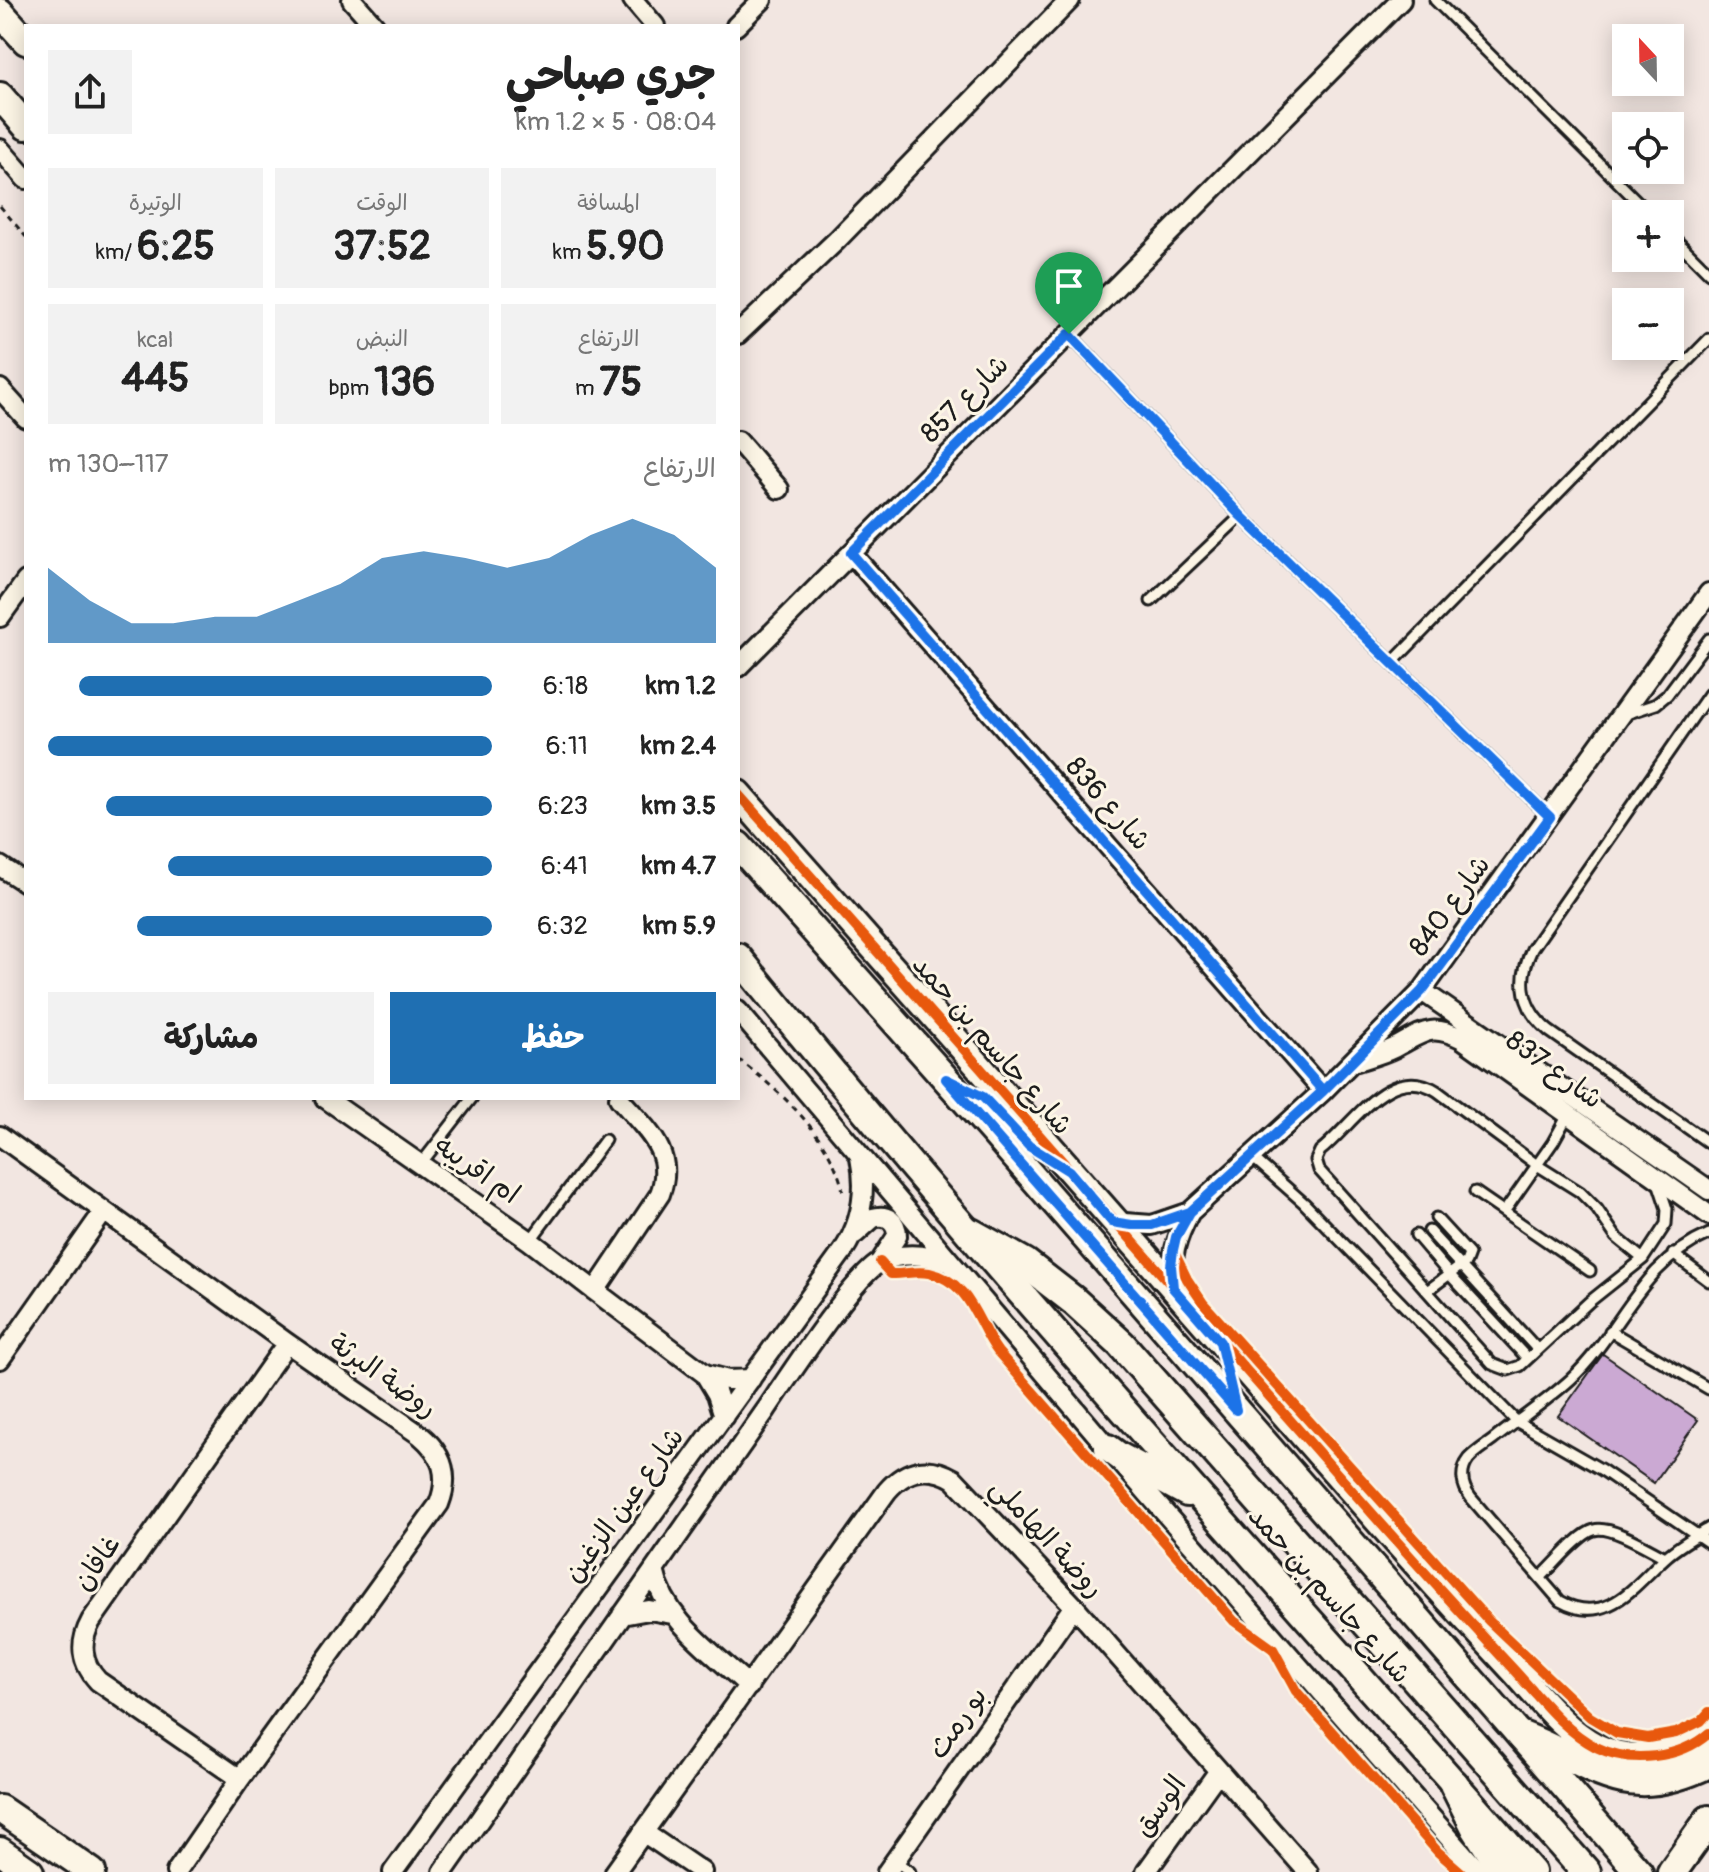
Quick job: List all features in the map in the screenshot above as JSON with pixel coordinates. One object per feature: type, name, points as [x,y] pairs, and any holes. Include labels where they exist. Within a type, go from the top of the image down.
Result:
[{"type":"main road","points":[[0,12],[24,39]]},
{"type":"main road","points":[[0,96],[24,124]]},
{"type":"main road","name":"شارع جاسم بن حمد","points":[[740,796],[998,1086],[1112,1222],[1561,1721],[1598,1748],[1629,1756],[1648,1757],[1679,1751],[1709,1733]]},
{"type":"main road","name":"شارع جاسم بن حمد","points":[[740,847],[1639,1872]]},
{"type":"main road","name":"شارع جاسم بن حمد","points":[[740,959],[805,1040],[1201,1501],[1532,1872]]},
{"type":"main road","points":[[946,1079],[983,1097],[1029,1146],[1069,1171]]},
{"type":"main road","points":[[971,1233],[1025,1263],[1074,1301],[1121,1344],[1586,1872]]},
{"type":"main road","points":[[1220,1342],[1236,1410]]},
{"type":"main road","points":[[1108,1448],[1201,1501]]},
{"type":"main road","points":[[1522,1736],[1552,1748],[1591,1770],[1623,1781],[1665,1780],[1709,1763]]},
{"type":"main road","points":[[1454,1784],[1476,1828],[1504,1872]]},
{"type":"main road","points":[[0,1809],[92,1872]]},
{"type":"main road","points":[[1672,1872],[1709,1820]]},
{"type":"main road","points":[[0,1851],[30,1872]]},
{"type":"street","points":[[352,0],[373,24]]},
{"type":"street","points":[[633,0],[653,24]]},
{"type":"street","points":[[738,24],[762,0]]},
{"type":"street","points":[[740,332],[837,240],[1070,0]]},
{"type":"street","name":"شارع 857","points":[[740,665],[1401,0]]},
{"type":"street","points":[[0,149],[24,177]]},
{"type":"street","points":[[0,389],[24,416]]},
{"type":"street","points":[[740,443],[779,489]]},
{"type":"street","name":"شارع 836","points":[[851,553],[1323,1091]]},
{"type":"street","points":[[0,617],[24,584]]},
{"type":"street","name":"شارع 840","points":[[1173,1288],[1173,1250],[1176,1237],[1190,1212],[1354,1062],[1422,991],[1709,593]]},
{"type":"street","points":[[0,866],[24,882]]},
{"type":"street","name":"شارع 837","points":[[1422,991],[1709,1190]]},
{"type":"street","points":[[740,1013],[1108,1448],[1479,1872]]},
{"type":"street","name":"شارع 837","points":[[1354,1062],[1390,1050],[1421,1031],[1447,1031],[1709,1215]]},
{"type":"street","name":"ام اقريبه","points":[[328,1100],[530,1241],[705,1374],[717,1394],[724,1416]]},
{"type":"street","points":[[595,1291],[660,1194],[665,1181],[663,1154],[621,1100]]},
{"type":"street","name":"روضة البرثة","points":[[0,1136],[430,1444],[443,1466],[445,1479],[439,1504],[176,1872]]},
{"type":"street","name":"شارع عين الزغين","points":[[393,1872],[853,1236],[863,1197],[860,1157]]},
{"type":"street","points":[[0,1359],[104,1211]]},
{"type":"street","name":"شارع 840","points":[[1112,1222],[1152,1225],[1190,1212]]},
{"type":"street","points":[[443,1872],[793,1371],[860,1280],[880,1262],[897,1236],[893,1222],[887,1218],[873,1218],[853,1236]]},
{"type":"street","points":[[880,1262],[906,1255],[922,1255],[951,1263]]},
{"type":"street","name":"غافان","points":[[240,1779],[98,1681],[84,1657],[83,1638],[91,1621],[287,1343]]},
{"type":"street","name":"ام اقريبه","points":[[705,1374],[728,1380],[751,1379]]},
{"type":"street","name":"روضة الهاملي","points":[[615,1872],[887,1491],[906,1474],[918,1470],[943,1472],[954,1479],[1074,1606],[1308,1872]]},
{"type":"street","points":[[654,1570],[660,1592],[672,1614],[749,1686]]},
{"type":"street","name":"بو رمث","points":[[898,1868],[1074,1606]]},
{"type":"street","points":[[622,1615],[649,1610],[672,1614]]},
{"type":"street","name":"الوسق","points":[[1146,1872],[1218,1772]]},
{"type":"street","points":[[643,1832],[702,1872]]},
{"type":"lane","points":[[1435,0],[1636,200]]},
{"type":"lane","points":[[1684,248],[1709,273]]},
{"type":"lane","points":[[1069,334],[1241,516],[1550,817]]},
{"type":"lane","points":[[1392,663],[1709,339]]},
{"type":"lane","points":[[1151,601],[1241,516]]},
{"type":"lane","points":[[1623,715],[1656,704],[1667,695],[1709,639]]},
{"type":"lane","points":[[1709,694],[1532,949],[1523,974],[1523,987],[1531,1012],[1549,1031],[1709,1143]]},
{"type":"lane","points":[[1643,1259],[1616,1237],[1597,1209],[1580,1192],[1537,1165],[1429,1086],[1402,1082],[1386,1090],[1320,1151],[1316,1160],[1319,1170],[1497,1368],[1514,1369],[1643,1259],[1662,1233],[1667,1216],[1657,1178]]},
{"type":"lane","points":[[420,1165],[470,1100]]},
{"type":"lane","points":[[1504,1212],[1568,1115]]},
{"type":"lane","points":[[530,1241],[605,1140]]},
{"type":"lane","points":[[1251,1156],[1304,1203],[1516,1421],[1602,1470],[1709,1543]]},
{"type":"lane","points":[[1475,1192],[1590,1271]]},
{"type":"lane","points":[[1427,1291],[1468,1259],[1468,1250],[1436,1218]]},
{"type":"lane","points":[[1429,1231],[1537,1349]]},
{"type":"lane","points":[[1709,1234],[1673,1254],[1643,1285],[1570,1380],[1470,1458],[1462,1478],[1471,1498],[1560,1601],[1572,1608],[1597,1609],[1621,1600],[1665,1557],[1709,1528]]},
{"type":"lane","points":[[1416,1235],[1527,1358]]},
{"type":"lane","points":[[1673,1254],[1709,1281]]},
{"type":"lane","points":[[1610,1331],[1709,1389]]},
{"type":"lane","points":[[1541,1577],[1586,1533],[1599,1529],[1613,1532],[1665,1557]]},
{"type":"path","points":[[0,206],[24,235]]},
{"type":"path","points":[[740,1060],[766,1080],[826,1149],[843,1189],[843,1202]]},
{"type":"building","points":[[1603,1354],[1698,1420],[1654,1483],[1558,1416]]},
{"type":"cycle path","points":[[740,796],[1400,1545],[1562,1722],[1596,1747],[1624,1756],[1654,1756],[1684,1749],[1709,1733]]},
{"type":"cycle path","points":[[1173,1250],[1203,1303],[1489,1621],[1590,1717],[1617,1733],[1648,1738],[1676,1733],[1701,1721],[1709,1712]]},
{"type":"cycle path","points":[[880,1262],[891,1274],[924,1272],[943,1278],[964,1294],[998,1352],[1234,1621],[1273,1649],[1296,1691],[1438,1852],[1461,1872]]},
{"type":"route","points":[[1069,334],[851,553],[1323,1091],[1190,1212],[1152,1225],[1132,1225],[1112,1222],[1069,1171],[1029,1146],[983,1097],[946,1079],[1236,1410],[1220,1342],[1173,1288],[1171,1266],[1176,1237],[1190,1212],[1251,1156],[1323,1091],[1354,1062],[1422,991],[1550,817],[1241,516],[1069,334]]}]
